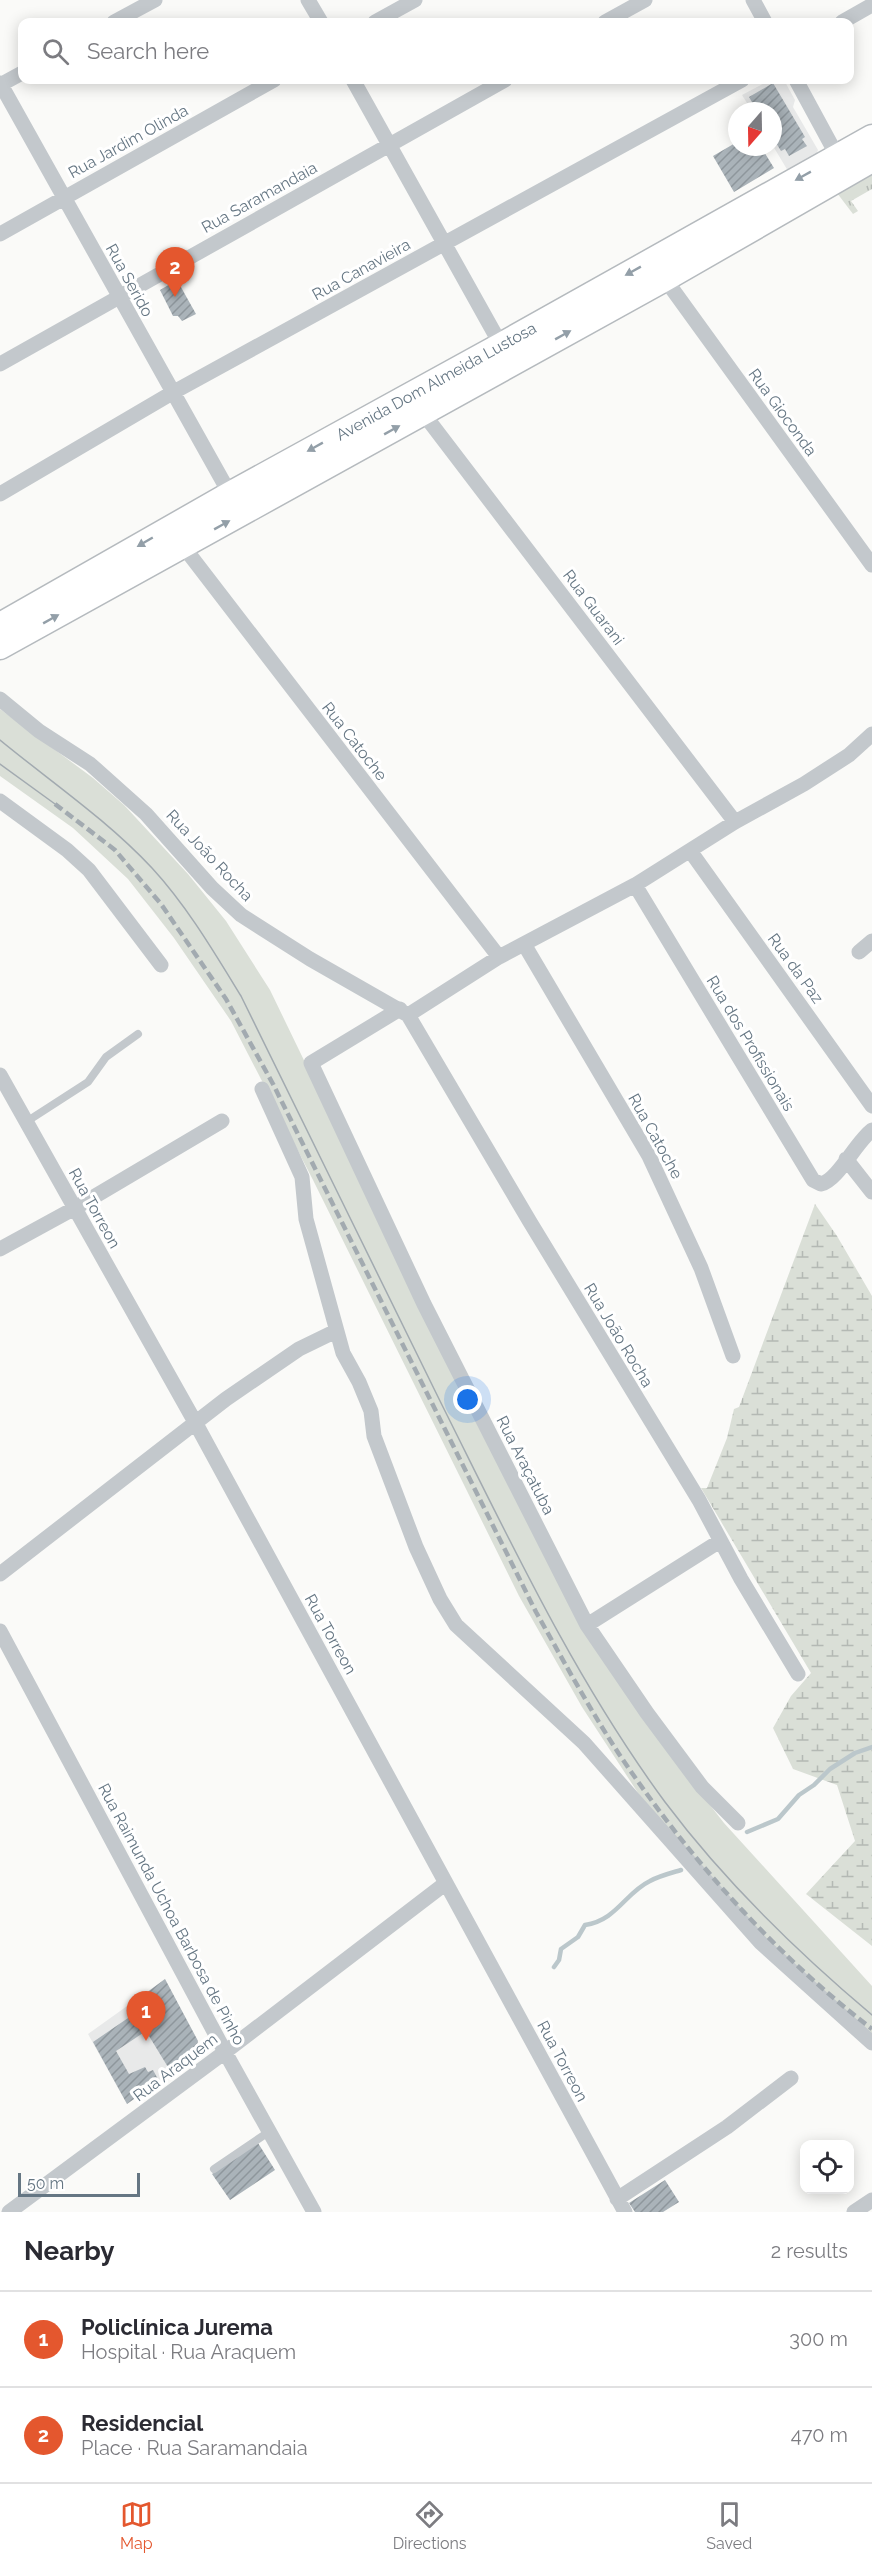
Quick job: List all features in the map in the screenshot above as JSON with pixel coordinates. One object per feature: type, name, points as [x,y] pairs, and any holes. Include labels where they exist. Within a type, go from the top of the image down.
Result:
[{"type":"main road","name":"Avenida Dom Almeida Lustosa","points":[[0,647],[665,279],[842,165],[872,137]]},
{"type":"main road","name":"Avenida Dom Almeida Lustosa","points":[[0,625],[230,494],[501,345],[842,165],[872,160]]},
{"type":"street","points":[[121,18],[155,0]]},
{"type":"street","points":[[308,0],[319,18]]},
{"type":"street","points":[[382,18],[415,0]]},
{"type":"street","points":[[612,18],[645,0]]},
{"type":"street","points":[[753,0],[763,18]]},
{"type":"street","points":[[849,18],[872,5]]},
{"type":"street","points":[[0,84],[18,75]]},
{"type":"street","name":"Rua Serido","points":[[0,84],[230,494]]},
{"type":"street","name":"Rua Jardim Olinda","points":[[0,234],[267,84]]},
{"type":"street","points":[[354,84],[387,146],[446,243],[501,345]]},
{"type":"street","name":"Rua Saramandaia","points":[[0,364],[497,84]]},
{"type":"street","name":"Rua Canavieira","points":[[0,494],[172,393],[735,84]]},
{"type":"street","points":[[798,84],[842,165]]},
{"type":"street","name":"Rua Gioconda","points":[[665,279],[872,565]]},
{"type":"street","name":"Rua Guarani","points":[[423,413],[735,822]]},
{"type":"street","name":"Rua Catoche","points":[[183,546],[499,957]]},
{"type":"street","name":"Rua João Rocha","points":[[0,699],[39,731],[90,764],[146,814],[212,888],[241,915],[310,959],[404,1012],[699,1500],[720,1541],[798,1674]]},
{"type":"street","points":[[404,1012],[691,852],[735,822],[804,784],[849,755],[872,734]]},
{"type":"street","points":[[0,801],[68,850],[89,870],[161,965]]},
{"type":"street","name":"Rua da Paz","points":[[691,852],[872,1106]]},
{"type":"street","name":"Rua dos Profissionais","points":[[635,885],[813,1180],[821,1184],[830,1180],[861,1138],[872,1130]]},
{"type":"street","points":[[859,952],[872,941]]},
{"type":"street","name":"Rua Catoche","points":[[524,944],[649,1156],[701,1268],[733,1356]]},
{"type":"street","name":"Rua Araçatuba","points":[[404,1012],[311,1063],[424,1304],[587,1625],[647,1713],[702,1787],[738,1823]]},
{"type":"street","name":"Rua Torreon","points":[[0,1076],[195,1422],[621,2206]]},
{"type":"street","points":[[262,1089],[302,1177],[306,1219],[343,1353],[371,1411],[374,1436],[416,1547],[440,1599],[456,1625],[584,1743],[761,1943],[872,2043]]},
{"type":"street","points":[[0,1249],[75,1208],[222,1121]]},
{"type":"street","points":[[846,1159],[872,1192]]},
{"type":"street","points":[[0,1574],[195,1422],[299,1349],[336,1331]]},
{"type":"street","points":[[587,1625],[720,1541]]},
{"type":"street","name":"Rua Raimunda Uchoa Barbosa de Pinho","points":[[0,1631],[225,2052],[314,2212]]},
{"type":"street","name":"Rua Araquem","points":[[8,2212],[225,2052],[446,1883]]},
{"type":"street","points":[[621,2206],[791,2078]]},
{"type":"street","points":[[0,2200],[8,2212]]},
{"type":"street","points":[[854,2212],[872,2200]]},
{"type":"lane","points":[[26,1122],[88,1082],[106,1057],[138,1035]]},
{"type":"lane","points":[[214,2169],[271,2131]]},
{"type":"shaded area","points":[[763,84],[786,84],[795,100],[793,107],[818,150],[816,155],[788,171],[779,156],[782,156],[782,102],[746,102],[742,95]]},
{"type":"shaded area","points":[[165,1979],[198,2041],[195,2055],[127,2104],[88,2034]]},
{"type":"green space","points":[[872,173],[872,189],[851,201],[858,211],[853,214],[837,193]]},
{"type":"green space","points":[[0,709],[93,778],[124,805],[188,874],[226,921],[270,990],[314,1081],[642,1718],[724,1823],[872,1986],[872,2038],[790,1968],[640,1796],[582,1707],[519,1596],[313,1180],[231,1021],[174,938],[128,879],[73,828],[0,776]]},
{"type":"green space","points":[[815,1204],[837,1236],[872,1296],[872,1946],[806,1894],[855,1841],[837,1785],[793,1769],[773,1728],[791,1696],[811,1673],[701,1488],[707,1488],[727,1438],[734,1409],[739,1407]]},
{"type":"building","points":[[774,84],[805,137],[802,139],[807,146],[789,156],[785,149],[782,150],[782,102],[752,102],[749,97]]},
{"type":"building","points":[[728,147],[728,156],[767,156],[774,168],[734,192],[713,156]]},
{"type":"building","points":[[177,280],[196,314],[182,321],[178,316],[173,316],[160,290]]},
{"type":"building","points":[[165,1979],[198,2041],[195,2055],[171,2072],[130,2005]]},
{"type":"building","points":[[131,2016],[143,2033],[116,2051],[129,2074],[145,2067],[148,2072],[153,2070],[159,2081],[127,2104],[93,2042]]},
{"type":"building","points":[[258,2143],[275,2170],[230,2200],[212,2174]]},
{"type":"building","points":[[665,2180],[679,2202],[663,2212],[635,2212],[629,2203]]},
{"type":"waterway","points":[[747,1832],[778,1819],[799,1795],[814,1785],[830,1769],[855,1753],[872,1747]]},
{"type":"waterway","points":[[554,1967],[559,1960],[561,1949],[578,1937],[585,1925],[605,1918],[641,1886],[661,1876],[681,1870]]},
{"type":"tram line","points":[[0,740],[97,817],[134,850],[165,883],[200,930],[241,996],[493,1507],[545,1609],[602,1708],[665,1802],[712,1860],[789,1941],[872,2015]]},
{"type":"tram line","points":[[0,764],[55,804]]},
{"type":"railway","points":[[55,804],[115,850],[161,904],[226,999],[273,1084],[536,1612],[619,1754],[674,1830],[734,1902],[800,1968],[872,2029]]},
{"type":"place","name":"Residencial","points":[[175,297]]},
{"type":"place","name":"Policlínica Jurema","points":[[146,2041]]}]
